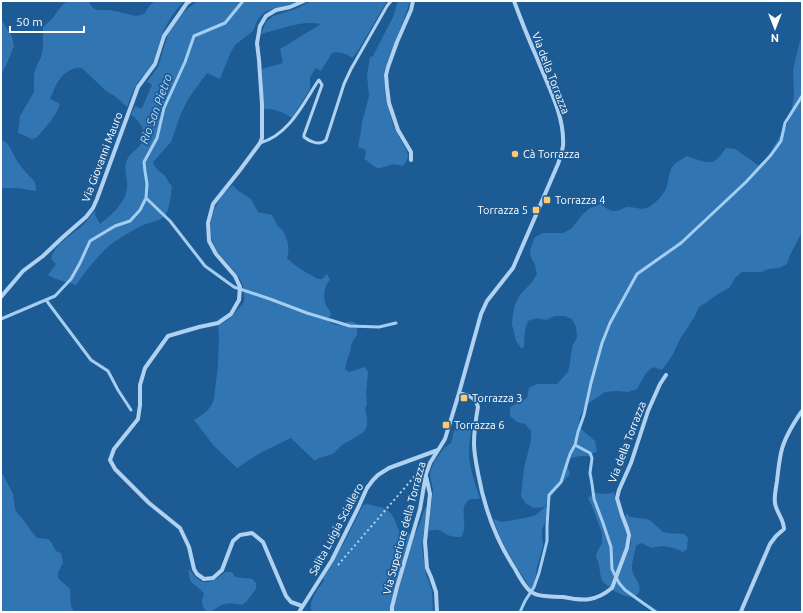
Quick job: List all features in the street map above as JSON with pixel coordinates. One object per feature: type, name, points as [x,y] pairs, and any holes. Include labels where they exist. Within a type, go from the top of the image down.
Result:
[{"type":"street","name":"Via Giovanni Mauro","points":[[1,297],[23,271],[47,253],[86,217],[92,208],[97,199],[138,87],[155,64],[164,36],[187,3],[190,1]]},
{"type":"street","points":[[302,606],[291,602],[286,596],[262,542],[252,533],[240,535],[233,542],[222,570],[213,578],[204,579],[197,574],[194,569],[189,546],[180,528],[149,503],[115,469],[110,460],[114,449],[138,419],[140,385],[145,368],[168,336],[218,323],[231,314],[239,300],[240,287],[235,276],[216,254],[209,241],[208,223],[213,204],[240,170],[262,138],[262,104],[257,43],[260,26],[266,16],[276,10],[290,7],[304,1]]},
{"type":"street","points":[[412,160],[410,152],[398,130],[390,103],[386,75],[397,42],[411,10],[413,1]]},
{"type":"street","name":"Via della Torrazza","points":[[438,450],[445,440],[460,393],[480,314],[487,301],[513,268],[558,164],[562,147],[560,116],[514,1]]},
{"type":"street","name":"Via della Torrazza","points":[[460,393],[477,401],[478,406],[474,443],[475,459],[481,493],[495,533],[523,582],[532,593],[541,596],[556,596],[588,600],[607,592],[612,588],[628,548],[628,528],[617,498],[631,463],[648,411],[660,384],[666,375]]},
{"type":"street","points":[[741,612],[770,544],[784,529],[784,525],[775,503],[781,452],[784,440],[802,411]]},
{"type":"street","name":"Salita Luigia Sciallero","points":[[299,612],[332,560],[367,488],[373,480],[389,468],[438,450]]},
{"type":"street","name":"Via Superiore della Torrazza","points":[[392,612],[397,587],[420,510],[426,474],[430,463],[438,450]]},
{"type":"street","points":[[426,474],[430,494],[425,542],[426,562],[436,592],[437,612]]},
{"type":"lane","points":[[260,143],[267,141],[282,131],[295,117],[319,80],[322,84],[304,137],[313,142],[324,142],[344,84],[351,69],[391,1]]},
{"type":"path","points":[[333,570],[422,468]]},
{"type":"shaded area","points":[[68,1],[88,1],[93,8],[97,10],[110,10],[136,16],[144,14],[150,5],[155,1],[184,1],[168,23],[160,41],[155,58],[149,69],[136,85],[127,107],[116,97],[106,91],[83,69],[73,69],[61,77],[50,99],[60,104],[56,113],[36,138],[32,139],[18,133],[20,116],[34,92],[34,74],[43,48],[43,27],[51,20],[63,4]]},
{"type":"shaded area","points":[[198,1],[298,1],[265,12],[258,19],[253,31],[235,45],[220,79],[207,73],[188,99],[171,142],[153,162],[156,168],[164,175],[172,186],[169,206],[165,216],[139,227],[110,245],[96,259],[76,285],[48,275],[56,264],[51,259],[53,253],[61,243],[82,226],[96,210],[95,215],[100,224],[115,211],[123,201],[127,189],[125,169],[126,163],[130,155],[141,144],[144,136],[140,123],[131,115],[135,106],[141,109],[142,108],[152,85],[147,82],[158,67],[169,31],[177,19]]},
{"type":"shaded area","points":[[311,1],[387,1],[353,58],[343,53],[332,53],[321,71],[316,68],[310,77],[310,89],[292,118],[272,109],[264,109],[262,69],[283,63],[280,49],[321,24],[298,24],[261,34],[266,22],[273,16],[296,9]]},
{"type":"shaded area","points":[[398,1],[410,1],[384,72],[384,81],[393,125],[408,155],[403,166],[392,165],[378,168],[364,159],[366,150],[358,147],[362,122],[369,96],[367,75],[370,57],[373,56],[393,17]]},
{"type":"shaded area","points":[[1,19],[12,37],[14,46],[1,75]]},
{"type":"shaded area","points":[[802,40],[802,232],[787,264],[779,268],[761,272],[742,272],[735,278],[730,287],[699,307],[672,356],[662,370],[653,367],[646,373],[637,389],[628,392],[605,392],[589,403],[583,410],[579,419],[580,428],[595,441],[597,451],[589,456],[570,458],[567,465],[570,474],[552,495],[545,506],[548,510],[542,530],[543,546],[537,567],[535,589],[533,590],[530,588],[511,558],[499,535],[493,519],[502,522],[530,517],[536,515],[545,507],[534,508],[526,504],[521,496],[524,468],[531,441],[531,431],[525,424],[517,422],[510,416],[510,407],[527,398],[529,388],[537,384],[557,384],[568,372],[573,345],[577,337],[576,327],[572,319],[564,316],[555,316],[546,320],[537,318],[528,321],[525,330],[524,346],[522,349],[516,341],[512,324],[515,305],[519,296],[537,274],[530,250],[535,237],[543,233],[563,233],[571,229],[583,214],[590,208],[599,205],[600,203],[612,211],[627,207],[642,209],[647,208],[656,202],[664,192],[672,167],[687,156],[712,162],[718,158],[726,148],[735,149],[761,167],[787,125],[791,115],[794,95],[793,70],[800,41]]},
{"type":"shaded area","points":[[1,139],[8,144],[17,161],[35,182],[36,191],[17,188],[1,188]]},
{"type":"shaded area","points":[[233,185],[237,190],[251,199],[258,212],[272,215],[287,239],[287,258],[298,267],[318,279],[322,279],[327,274],[330,280],[326,286],[324,297],[325,304],[331,315],[327,319],[338,325],[342,325],[346,322],[354,322],[357,324],[357,335],[351,344],[345,369],[349,372],[365,367],[368,372],[366,394],[367,404],[365,409],[367,425],[361,434],[342,445],[334,453],[319,458],[315,461],[291,438],[260,453],[237,468],[214,446],[194,420],[211,406],[214,399],[218,365],[218,326],[232,316],[244,303],[243,287],[240,280],[214,245],[210,233],[211,220],[215,207],[218,201]]},
{"type":"shaded area","points":[[459,421],[472,425],[469,458],[480,499],[471,499],[464,506],[463,532],[461,537],[455,537],[447,535],[439,530],[429,531],[433,490],[430,475],[434,462],[444,448],[451,443],[454,431]]},
{"type":"shaded area","points":[[1,471],[13,494],[15,509],[18,514],[37,538],[48,539],[56,551],[61,553],[63,563],[58,572],[58,578],[70,589],[71,606],[74,612],[1,612]]},
{"type":"shaded area","points":[[614,492],[625,528],[626,543],[622,558],[610,587],[601,578],[596,557],[602,543],[602,533],[588,498],[594,493],[608,494]]},
{"type":"shaded area","points":[[368,504],[381,507],[389,511],[394,517],[400,533],[410,534],[416,532],[427,506],[422,548],[426,574],[432,591],[433,612],[312,612],[312,600],[324,581],[323,578],[344,543],[363,505]]},
{"type":"shaded area","points":[[626,513],[630,517],[647,519],[651,521],[663,532],[684,534],[688,538],[687,549],[683,552],[668,547],[660,546],[652,548],[641,543],[636,546],[632,568],[640,590],[636,596],[633,597],[614,591],[631,544],[631,535],[625,518]]},
{"type":"shaded area","points":[[189,569],[194,576],[205,582],[212,581],[225,572],[232,572],[235,577],[252,579],[256,583],[256,589],[242,605],[225,604],[207,612],[202,603],[204,594],[191,582]]},
{"type":"waterway","name":"Rio San Pietro","points":[[1,319],[55,296],[71,279],[90,241],[115,226],[130,221],[140,210],[146,198],[147,184],[144,162],[157,138],[164,108],[185,62],[194,36],[225,23],[243,1]]},
{"type":"waterway","points":[[520,612],[534,587],[547,541],[549,495],[561,482],[570,454],[575,445],[602,343],[610,323],[637,274],[681,243],[746,182],[771,155],[781,141],[785,123],[802,96]]},
{"type":"waterway","points":[[146,198],[170,221],[205,266],[234,287],[307,313],[350,326],[379,327],[396,323]]},
{"type":"waterway","points":[[46,300],[91,360],[108,371],[131,410]]},
{"type":"waterway","points":[[575,445],[590,453],[592,458],[590,473],[594,499],[611,547],[612,569],[619,583],[625,590],[656,612]]},
{"type":"place","name":"Cà Torrazza","points":[[515,154]]},
{"type":"place","name":"Torrazza 4","points":[[547,200]]},
{"type":"place","name":"Torrazza 5","points":[[536,210]]},
{"type":"place","name":"Torrazza 3","points":[[464,398]]},
{"type":"place","name":"Torrazza 6","points":[[446,425]]}]
